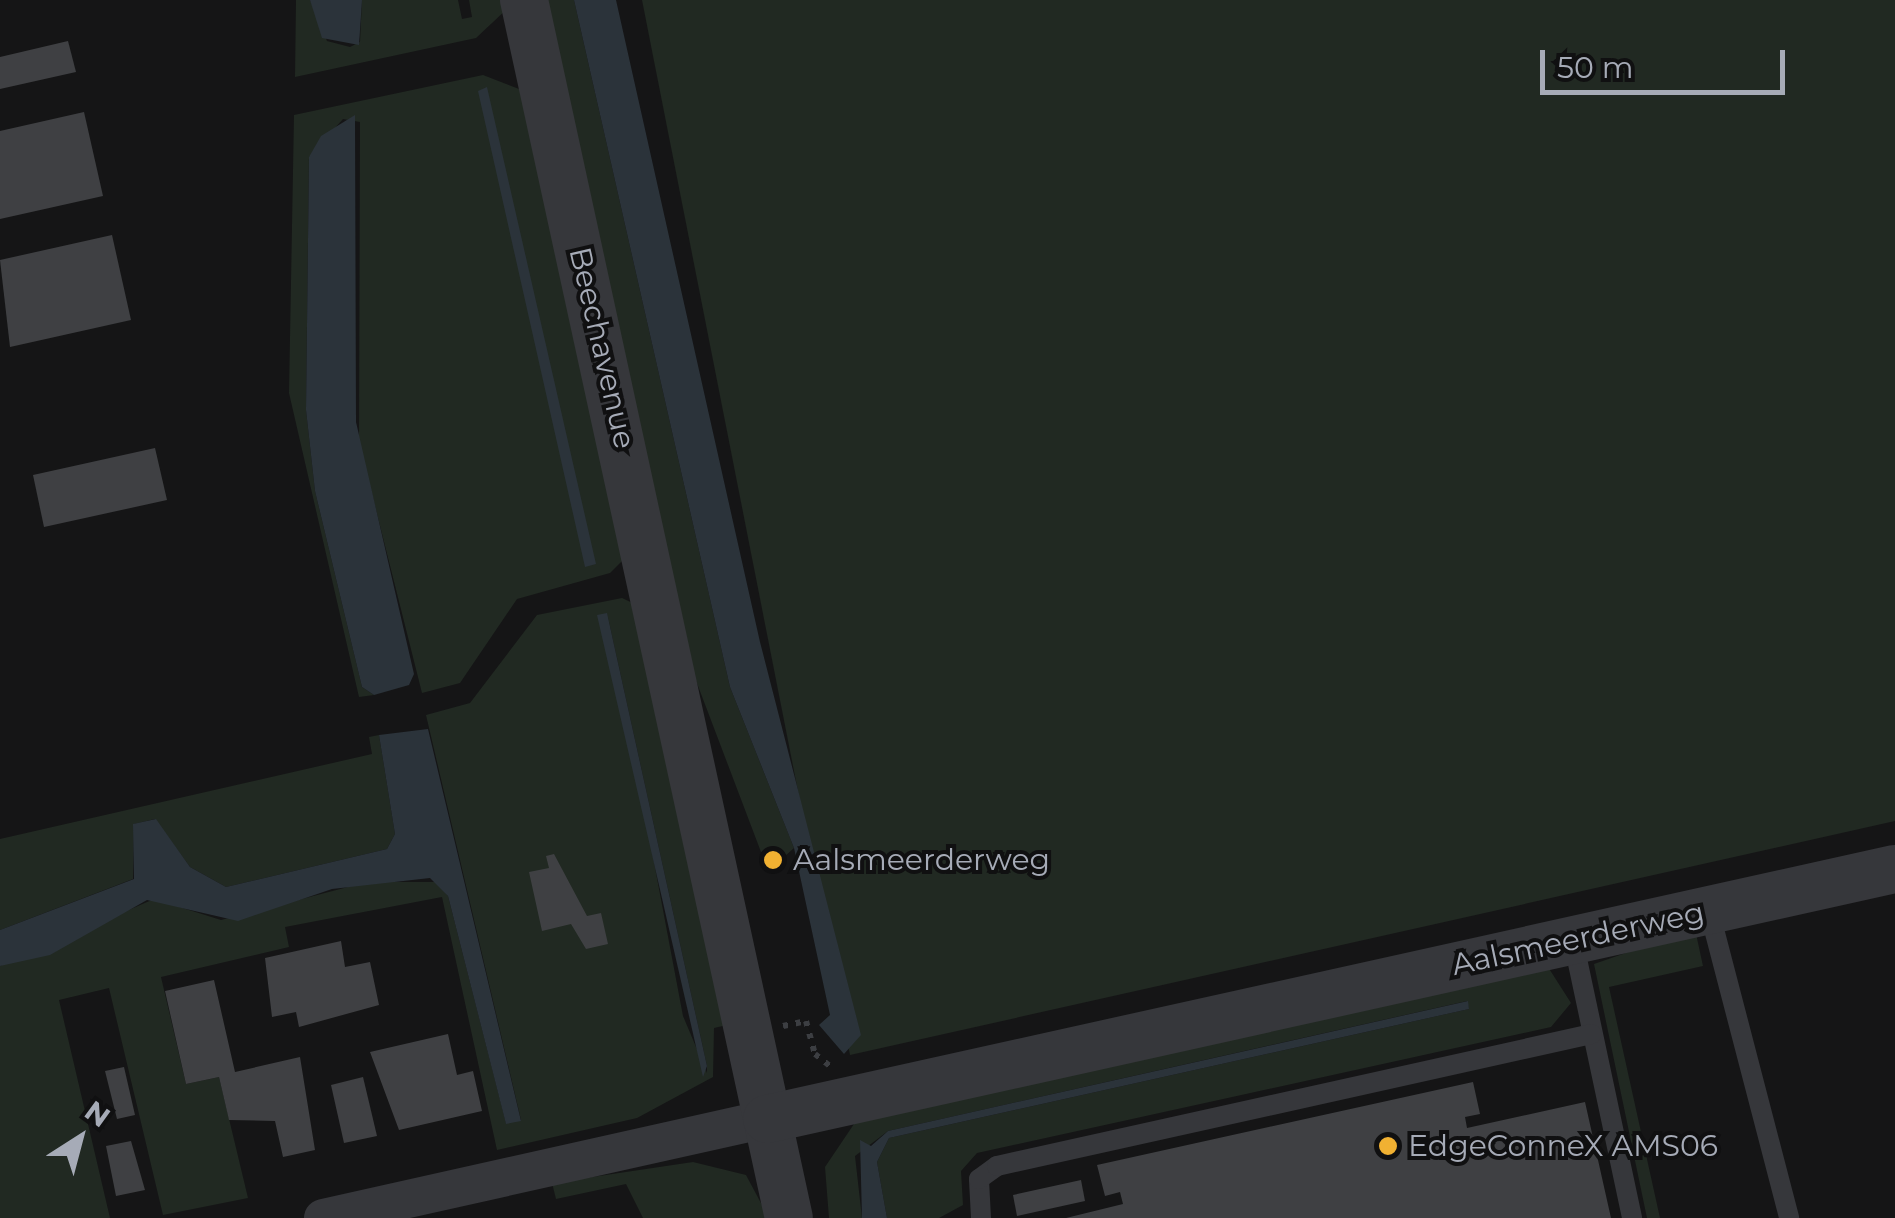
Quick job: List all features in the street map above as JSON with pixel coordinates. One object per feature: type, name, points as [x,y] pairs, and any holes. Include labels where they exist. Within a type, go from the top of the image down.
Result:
[{"type":"street","name":"Beechavenue","points":[[524,0],[681,696],[684,748],[781,1116],[820,1218]]},
{"type":"street","name":"Aalsmeerderweg","points":[[323,1218],[1895,869]]},
{"type":"street","name":"Beechavenue","points":[[781,1116],[789,1218]]},
{"type":"lane","points":[[1709,910],[1789,1218]]},
{"type":"lane","points":[[1573,940],[1632,1218]]},
{"type":"lane","points":[[981,1218],[979,1179],[997,1166],[1592,1034]]},
{"type":"shaded area","points":[[296,0],[310,0],[327,41],[350,47],[360,42],[362,0],[458,0],[462,19],[472,17],[469,0],[506,0],[508,8],[476,38],[295,77]]},
{"type":"shaded area","points":[[310,0],[362,0],[359,45],[322,38]]},
{"type":"shaded area","points":[[543,0],[574,0],[730,687],[794,848],[783,858],[761,852],[695,678]]},
{"type":"shaded area","points":[[574,0],[616,0],[760,642],[861,1035],[844,1054],[819,1025],[830,1015],[794,848],[730,687]]},
{"type":"shaded area","points":[[642,0],[1895,0],[1895,821],[850,1055]]},
{"type":"shaded area","points":[[483,75],[527,92],[624,559],[610,573],[517,599],[460,683],[422,693],[359,442],[360,122],[343,119],[309,157],[306,410],[315,491],[362,687],[374,695],[359,697],[289,393],[294,115]]},
{"type":"shaded area","points":[[487,87],[596,564],[585,567],[478,91]]},
{"type":"shaded area","points":[[355,115],[356,422],[414,674],[409,685],[374,695],[362,687],[315,491],[306,410],[309,157],[321,136]]},
{"type":"shaded area","points":[[622,598],[643,608],[736,1023],[714,1028],[713,1077],[637,1118],[497,1150],[442,897],[285,927],[289,947],[161,977],[186,1084],[219,1077],[248,1198],[163,1215],[109,988],[59,1000],[110,1218],[0,1218],[0,966],[154,899],[221,920],[367,882],[437,882],[448,896],[506,1123],[521,1120],[426,715],[470,703],[537,615]],"holes":[[[607,613],[707,1073],[683,1016]]]},
{"type":"shaded area","points":[[607,613],[707,1066],[703,1077],[597,615]]},
{"type":"shaded area","points":[[428,729],[521,1121],[506,1124],[448,896],[430,878],[332,889],[238,921],[147,900],[50,955],[0,966],[0,930],[134,879],[133,824],[156,819],[190,867],[226,887],[387,849],[395,834],[379,735]]},
{"type":"shaded area","points":[[379,735],[395,834],[387,849],[226,887],[190,867],[155,819],[134,824],[133,879],[0,930],[0,839],[372,754],[369,737]]},
{"type":"shaded area","points":[[1695,929],[1703,966],[1609,987],[1660,1218],[1647,1218],[1594,964]]},
{"type":"shaded area","points":[[1548,967],[1571,1003],[1551,1027],[977,1153],[961,1171],[963,1205],[939,1218],[887,1218],[877,1162],[889,1138],[1469,1009],[1467,1001],[888,1131],[855,1156],[862,1218],[829,1218],[825,1167],[856,1121]]},
{"type":"shaded area","points":[[1468,1001],[1469,1009],[889,1138],[877,1162],[887,1218],[862,1218],[860,1140],[871,1146],[888,1131]]},
{"type":"shaded area","points":[[693,1162],[746,1175],[769,1218],[643,1218],[626,1184],[556,1199],[552,1183]]},
{"type":"building","points":[[68,41],[76,72],[0,89],[0,57]]},
{"type":"building","points":[[84,112],[103,196],[0,219],[0,131]]},
{"type":"building","points":[[112,235],[131,320],[10,347],[0,260]]},
{"type":"building","points":[[155,448],[167,500],[44,527],[33,475]]},
{"type":"building","points":[[554,854],[587,916],[601,913],[608,944],[586,949],[571,924],[542,931],[529,872],[549,868],[546,856]]},
{"type":"building","points":[[341,941],[345,967],[370,962],[379,1005],[299,1027],[296,1012],[272,1017],[265,958]]},
{"type":"building","points":[[214,980],[235,1072],[300,1057],[315,1150],[283,1157],[275,1121],[229,1120],[219,1077],[186,1084],[165,991]]},
{"type":"building","points":[[448,1034],[457,1075],[473,1071],[482,1111],[399,1130],[370,1052]]},
{"type":"building","points":[[124,1067],[135,1115],[117,1119],[105,1071]]},
{"type":"building","points":[[363,1077],[377,1136],[344,1143],[331,1085]]},
{"type":"building","name":"EdgeConneX AMS06","points":[[1473,1082],[1480,1114],[1465,1117],[1467,1128],[1585,1102],[1611,1218],[1066,1218],[1123,1204],[1120,1192],[1105,1196],[1097,1165]]},
{"type":"building","points":[[131,1141],[145,1190],[116,1196],[106,1146]]},
{"type":"building","points":[[1081,1180],[1085,1201],[1017,1216],[1013,1195]]},
{"type":"place","name":"Aalsmeerderweg","points":[[773,860]]},
{"type":"place","name":"EdgeConneX AMS06","points":[[1388,1146]]}]
